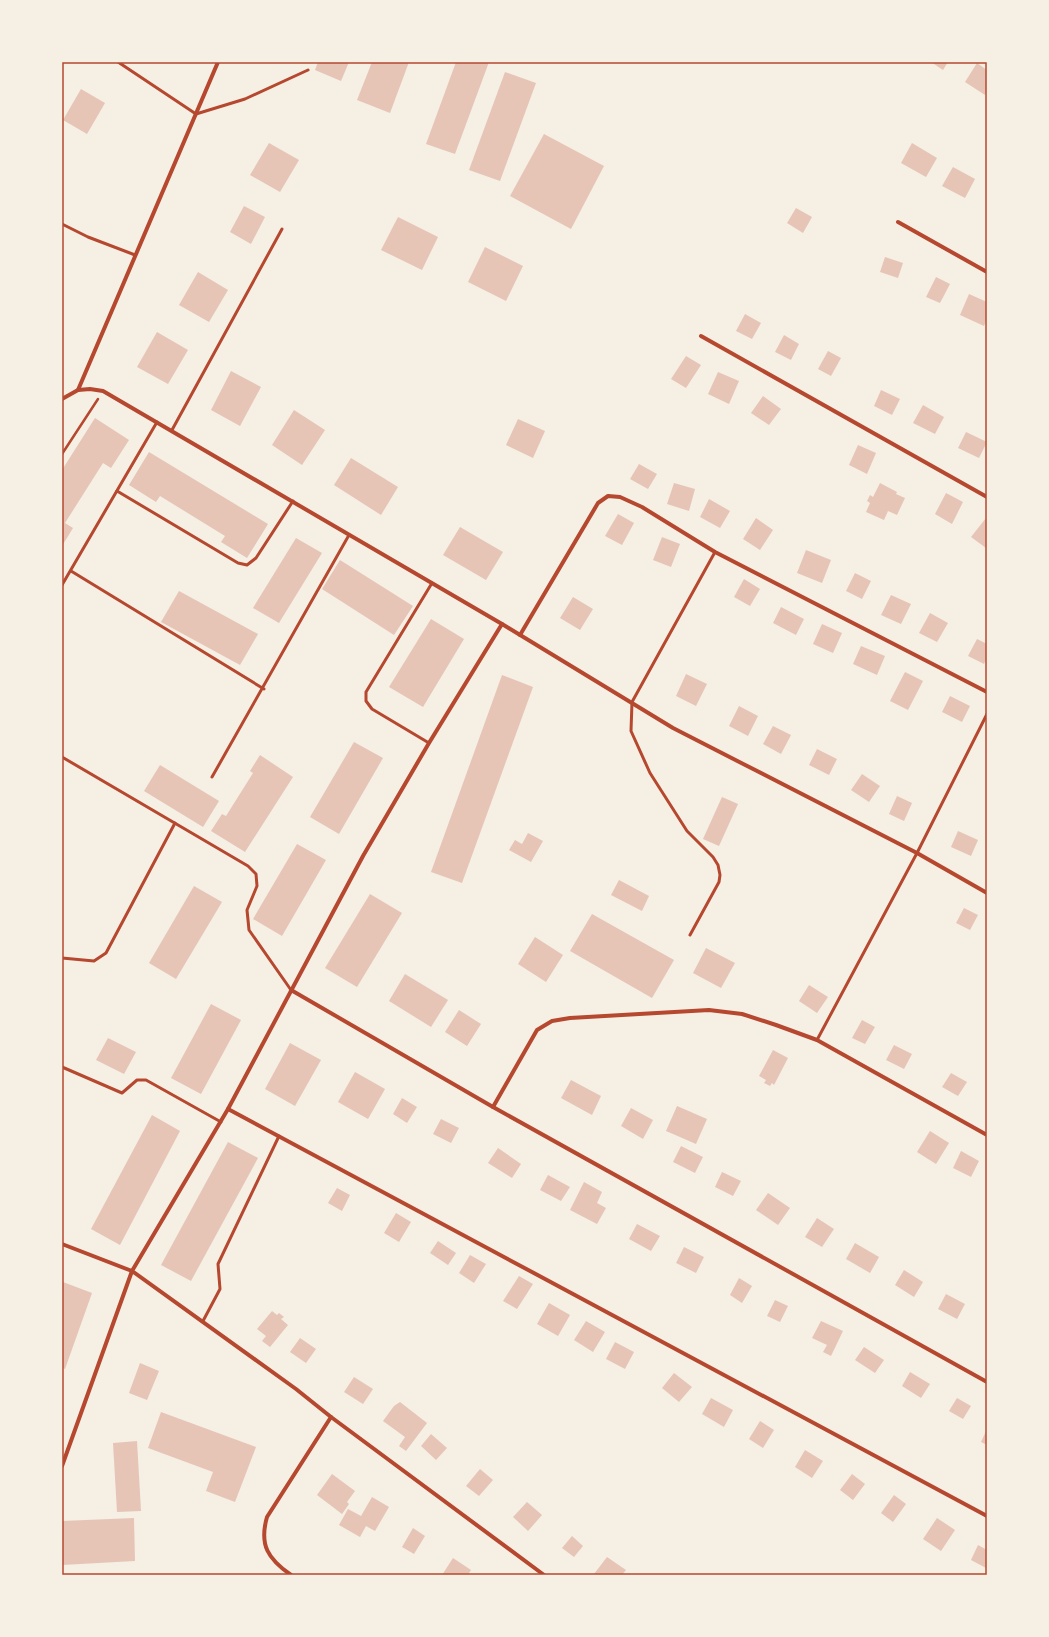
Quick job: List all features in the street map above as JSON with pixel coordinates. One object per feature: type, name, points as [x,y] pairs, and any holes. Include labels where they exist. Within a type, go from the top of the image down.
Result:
[{"type":"street","points":[[78,390],[218,62]]},
{"type":"street","points":[[898,222],[987,272]]},
{"type":"street","points":[[701,336],[987,497]]},
{"type":"street","points":[[62,399],[78,390],[90,388],[103,391],[502,624],[673,728],[917,853],[987,893]]},
{"type":"street","points":[[520,635],[598,503],[608,496],[620,496],[642,507],[715,552],[987,692]]},
{"type":"street","points":[[62,1466],[132,1271],[228,1110],[363,856],[429,743],[502,624]]},
{"type":"street","points":[[291,990],[493,1107],[987,1382]]},
{"type":"street","points":[[493,1107],[537,1030],[552,1021],[570,1018],[709,1010],[742,1014],[776,1024],[817,1040],[987,1135]]},
{"type":"street","points":[[228,1110],[987,1516]]},
{"type":"street","points":[[62,1244],[132,1271],[296,1389],[331,1417],[544,1575]]},
{"type":"street","points":[[291,1575],[280,1568],[268,1554],[263,1542],[263,1530],[267,1517],[331,1417]]},
{"type":"lane","points":[[118,62],[196,114],[245,99],[308,70]]},
{"type":"lane","points":[[62,224],[88,237],[135,255]]},
{"type":"lane","points":[[172,430],[282,229]]},
{"type":"lane","points":[[62,585],[157,422]]},
{"type":"lane","points":[[117,491],[238,563],[247,565],[256,558],[293,501]]},
{"type":"lane","points":[[212,777],[264,689],[349,535]]},
{"type":"lane","points":[[690,935],[719,882],[720,875],[718,865],[713,857],[687,831],[650,773],[631,731],[632,702],[715,552]]},
{"type":"lane","points":[[71,571],[264,689]]},
{"type":"lane","points":[[429,743],[372,708],[366,701],[366,692],[432,583]]},
{"type":"lane","points":[[817,1040],[917,853],[987,714]]},
{"type":"lane","points":[[62,757],[248,866],[256,874],[257,886],[247,910],[249,930],[291,990]]},
{"type":"lane","points":[[62,958],[94,961],[106,953],[175,823]]},
{"type":"lane","points":[[62,1068],[122,1093],[137,1080],[146,1080],[221,1122]]},
{"type":"lane","points":[[203,1321],[220,1288],[218,1264],[279,1136]]},
{"type":"path","points":[[62,454],[103,391]]},
{"type":"building","points":[[318,62],[349,62],[341,81],[315,70]]},
{"type":"building","points":[[372,62],[409,62],[390,113],[357,100]]},
{"type":"building","points":[[456,62],[489,62],[455,154],[426,144]]},
{"type":"building","points":[[931,62],[948,62],[943,70]]},
{"type":"building","points":[[977,63],[987,70],[987,91],[985,95],[965,82]]},
{"type":"building","points":[[505,72],[536,83],[500,181],[469,170]]},
{"type":"building","points":[[81,89],[105,103],[87,134],[63,120]]},
{"type":"building","points":[[544,134],[604,166],[571,229],[510,196]]},
{"type":"building","points":[[269,143],[299,160],[280,192],[250,175]]},
{"type":"building","points":[[912,143],[937,158],[926,177],[901,163]]},
{"type":"building","points":[[953,167],[975,179],[965,198],[942,186]]},
{"type":"building","points":[[244,206],[265,217],[251,244],[230,232]]},
{"type":"building","points":[[796,208],[812,217],[803,233],[787,223]]},
{"type":"building","points":[[398,217],[438,237],[422,270],[381,250]]},
{"type":"building","points":[[485,247],[523,266],[506,301],[468,282]]},
{"type":"building","points":[[885,257],[903,263],[898,278],[880,272]]},
{"type":"building","points":[[198,272],[228,290],[209,322],[179,305]]},
{"type":"building","points":[[936,277],[950,284],[940,303],[926,297]]},
{"type":"building","points":[[969,294],[987,302],[987,319],[984,326],[960,315]]},
{"type":"building","points":[[745,314],[761,323],[752,339],[736,331]]},
{"type":"building","points":[[157,332],[188,350],[168,384],[137,367]]},
{"type":"building","points":[[784,335],[799,344],[791,360],[775,352]]},
{"type":"building","points":[[828,351],[841,358],[831,376],[818,369]]},
{"type":"building","points":[[686,356],[701,365],[686,388],[671,379]]},
{"type":"building","points":[[231,371],[261,387],[240,426],[211,410]]},
{"type":"building","points":[[718,372],[739,381],[729,404],[708,394]]},
{"type":"building","points":[[881,390],[900,399],[892,415],[874,406]]},
{"type":"building","points":[[763,396],[781,409],[769,425],[751,413]]},
{"type":"building","points":[[923,405],[944,417],[935,434],[913,423]]},
{"type":"building","points":[[294,410],[325,430],[302,465],[272,445]]},
{"type":"building","points":[[95,418],[129,440],[111,468],[103,463],[65,523],[73,528],[62,546],[62,470]]},
{"type":"building","points":[[518,419],[545,431],[533,458],[506,445]]},
{"type":"building","points":[[966,432],[987,442],[979,458],[958,448]]},
{"type":"building","points":[[858,445],[876,453],[867,474],[849,465]]},
{"type":"building","points":[[149,452],[268,524],[247,558],[221,542],[225,536],[160,496],[156,502],[129,485]]},
{"type":"building","points":[[351,458],[398,487],[381,515],[334,485]]},
{"type":"building","points":[[639,464],[657,474],[648,489],[630,479]]},
{"type":"building","points":[[674,483],[695,489],[689,511],[667,504]]},
{"type":"building","points":[[880,483],[897,492],[896,494],[905,498],[897,515],[888,511],[884,520],[866,512],[870,503],[867,501],[870,495],[873,497]]},
{"type":"building","points":[[946,493],[963,502],[952,524],[935,514]]},
{"type":"building","points":[[709,499],[730,511],[720,528],[700,517]]},
{"type":"building","points":[[618,514],[634,523],[622,545],[605,536]]},
{"type":"building","points":[[756,518],[773,530],[760,550],[743,539]]},
{"type":"building","points":[[986,518],[987,519],[986,548],[971,537]]},
{"type":"building","points":[[460,527],[503,552],[486,580],[443,555]]},
{"type":"building","points":[[662,537],[680,544],[671,567],[653,560]]},
{"type":"building","points":[[296,538],[322,553],[279,623],[253,608]]},
{"type":"building","points":[[806,550],[831,560],[822,583],[797,573]]},
{"type":"building","points":[[340,560],[413,606],[394,635],[322,589]]},
{"type":"building","points":[[855,573],[871,581],[862,599],[846,591]]},
{"type":"building","points":[[744,579],[760,589],[750,606],[734,597]]},
{"type":"building","points":[[179,591],[258,634],[240,665],[161,622]]},
{"type":"building","points":[[891,595],[911,604],[901,624],[881,615]]},
{"type":"building","points":[[573,597],[593,609],[580,630],[560,618]]},
{"type":"building","points":[[781,607],[804,619],[796,635],[773,623]]},
{"type":"building","points":[[930,613],[948,623],[937,642],[919,633]]},
{"type":"building","points":[[431,619],[464,639],[423,707],[389,687]]},
{"type":"building","points":[[822,624],[842,633],[833,653],[813,644]]},
{"type":"building","points":[[977,639],[987,644],[987,658],[984,664],[968,656]]},
{"type":"building","points":[[861,646],[885,656],[877,675],[853,664]]},
{"type":"building","points":[[905,672],[923,681],[908,710],[890,701]]},
{"type":"building","points":[[686,674],[707,684],[696,706],[676,696]]},
{"type":"building","points":[[502,675],[533,687],[462,883],[431,872]]},
{"type":"building","points":[[950,696],[970,706],[962,722],[942,712]]},
{"type":"building","points":[[739,706],[758,716],[748,736],[729,726]]},
{"type":"building","points":[[773,726],[791,735],[781,754],[763,744]]},
{"type":"building","points":[[354,742],[383,758],[339,834],[310,817]]},
{"type":"building","points":[[817,749],[837,759],[829,775],[809,765]]},
{"type":"building","points":[[260,755],[293,777],[245,852],[211,831],[222,814],[226,816],[253,773],[250,771]]},
{"type":"building","points":[[160,765],[219,801],[203,827],[144,791]]},
{"type":"building","points":[[862,774],[880,786],[869,802],[851,790]]},
{"type":"building","points":[[897,796],[912,803],[904,821],[889,814]]},
{"type":"building","points":[[722,797],[738,804],[719,846],[703,839]]},
{"type":"building","points":[[958,831],[978,840],[971,856],[951,847]]},
{"type":"building","points":[[528,833],[543,841],[531,862],[509,850],[515,840],[522,844]]},
{"type":"building","points":[[297,844],[326,860],[282,936],[253,919]]},
{"type":"building","points":[[619,880],[649,896],[642,911],[611,895]]},
{"type":"building","points":[[194,886],[222,902],[176,979],[149,963]]},
{"type":"building","points":[[370,894],[402,913],[357,987],[325,968]]},
{"type":"building","points":[[964,908],[978,915],[970,930],[956,923]]},
{"type":"building","points":[[592,914],[674,960],[652,998],[570,951]]},
{"type":"building","points":[[535,937],[563,955],[546,982],[518,964]]},
{"type":"building","points":[[706,948],[735,963],[721,988],[693,973]]},
{"type":"building","points":[[405,974],[448,1000],[431,1027],[389,1001]]},
{"type":"building","points":[[809,985],[828,997],[817,1013],[799,1001]]},
{"type":"building","points":[[211,1004],[241,1020],[201,1094],[171,1078]]},
{"type":"building","points":[[459,1010],[481,1024],[467,1046],[445,1032]]},
{"type":"building","points":[[862,1020],[875,1027],[865,1044],[852,1038]]},
{"type":"building","points":[[108,1038],[136,1052],[124,1074],[96,1060]]},
{"type":"building","points":[[290,1043],[321,1060],[295,1106],[265,1089]]},
{"type":"building","points":[[894,1045],[912,1054],[904,1069],[886,1060]]},
{"type":"building","points":[[773,1050],[788,1058],[774,1085],[772,1083],[770,1086],[764,1083],[766,1080],[759,1076]]},
{"type":"building","points":[[355,1072],[385,1089],[368,1119],[338,1102]]},
{"type":"building","points":[[951,1073],[967,1082],[958,1096],[942,1087]]},
{"type":"building","points":[[571,1080],[601,1096],[592,1115],[561,1098]]},
{"type":"building","points":[[402,1098],[417,1107],[407,1123],[393,1114]]},
{"type":"building","points":[[677,1106],[707,1119],[696,1144],[666,1131]]},
{"type":"building","points":[[631,1108],[653,1120],[643,1139],[621,1126]]},
{"type":"building","points":[[152,1115],[180,1131],[120,1245],[91,1229]]},
{"type":"building","points":[[441,1119],[459,1128],[451,1143],[433,1134]]},
{"type":"building","points":[[930,1131],[949,1143],[936,1164],[917,1152]]},
{"type":"building","points":[[228,1142],[258,1158],[191,1281],[161,1265]]},
{"type":"building","points":[[681,1146],[703,1157],[695,1173],[673,1162]]},
{"type":"building","points":[[498,1148],[521,1164],[512,1178],[488,1163]]},
{"type":"building","points":[[961,1151],[979,1161],[971,1177],[953,1168]]},
{"type":"building","points":[[722,1172],[741,1181],[733,1196],[715,1187]]},
{"type":"building","points":[[548,1175],[570,1187],[561,1201],[540,1190]]},
{"type":"building","points":[[584,1182],[602,1192],[597,1203],[606,1208],[597,1224],[570,1210]]},
{"type":"building","points":[[337,1188],[350,1195],[342,1211],[328,1203]]},
{"type":"building","points":[[768,1193],[790,1208],[778,1225],[756,1210]]},
{"type":"building","points":[[396,1213],[411,1222],[399,1242],[384,1233]]},
{"type":"building","points":[[817,1218],[834,1229],[822,1247],[805,1237]]},
{"type":"building","points":[[637,1224],[660,1236],[651,1251],[629,1239]]},
{"type":"building","points":[[438,1241],[456,1253],[448,1265],[430,1253]]},
{"type":"building","points":[[855,1243],[879,1257],[870,1273],[846,1259]]},
{"type":"building","points":[[684,1247],[704,1257],[696,1273],[676,1263]]},
{"type":"building","points":[[470,1255],[486,1264],[474,1283],[459,1273]]},
{"type":"building","points":[[904,1270],[923,1282],[914,1297],[895,1285]]},
{"type":"building","points":[[519,1276],[533,1284],[517,1309],[503,1301]]},
{"type":"building","points":[[739,1278],[752,1286],[742,1303],[730,1295]]},
{"type":"building","points":[[63,1282],[92,1293],[65,1369],[62,1368]]},
{"type":"building","points":[[946,1294],[965,1304],[957,1319],[938,1309]]},
{"type":"building","points":[[775,1300],[788,1306],[780,1322],[767,1316]]},
{"type":"building","points":[[549,1303],[570,1315],[558,1336],[537,1324]]},
{"type":"building","points":[[272,1311],[277,1315],[279,1313],[284,1317],[281,1319],[288,1325],[270,1347],[262,1341],[266,1336],[257,1329]]},
{"type":"building","points":[[586,1321],[605,1332],[593,1352],[574,1340]]},
{"type":"building","points":[[821,1321],[843,1331],[831,1356],[823,1352],[827,1345],[812,1338]]},
{"type":"building","points":[[300,1338],[316,1349],[306,1363],[290,1352]]},
{"type":"building","points":[[615,1342],[634,1352],[625,1369],[606,1359]]},
{"type":"building","points":[[864,1347],[884,1360],[875,1373],[855,1360]]},
{"type":"building","points":[[140,1363],[159,1371],[147,1400],[129,1393]]},
{"type":"building","points":[[910,1372],[930,1384],[921,1398],[902,1386]]},
{"type":"building","points":[[674,1373],[692,1387],[679,1402],[662,1388]]},
{"type":"building","points":[[354,1377],[373,1389],[363,1404],[344,1392]]},
{"type":"building","points":[[711,1398],[733,1410],[724,1427],[702,1414]]},
{"type":"building","points":[[957,1398],[971,1406],[963,1419],[949,1411]]},
{"type":"building","points":[[400,1402],[427,1423],[406,1451],[399,1446],[405,1437],[383,1421],[394,1406]]},
{"type":"building","points":[[161,1412],[256,1447],[235,1502],[206,1491],[213,1472],[148,1448]]},
{"type":"building","points":[[760,1421],[774,1430],[763,1448],[749,1439]]},
{"type":"building","points":[[987,1429],[987,1445],[981,1442]]},
{"type":"building","points":[[431,1434],[447,1448],[436,1460],[421,1446]]},
{"type":"building","points":[[137,1441],[141,1511],[117,1512],[113,1443]]},
{"type":"building","points":[[805,1450],[823,1461],[812,1478],[795,1467]]},
{"type":"building","points":[[480,1469],[493,1480],[479,1496],[466,1486]]},
{"type":"building","points":[[332,1474],[355,1491],[347,1502],[349,1504],[342,1514],[317,1495]]},
{"type":"building","points":[[852,1474],[865,1484],[853,1500],[840,1490]]},
{"type":"building","points":[[894,1495],[906,1504],[893,1522],[881,1513]]},
{"type":"building","points":[[372,1497],[389,1507],[375,1531],[366,1526],[360,1537],[339,1525],[348,1509],[361,1516]]},
{"type":"building","points":[[527,1502],[542,1515],[528,1531],[513,1517]]},
{"type":"building","points":[[134,1518],[135,1561],[62,1565],[62,1521]]},
{"type":"building","points":[[937,1518],[955,1530],[941,1551],[923,1539]]},
{"type":"building","points":[[413,1528],[425,1536],[414,1554],[402,1547]]},
{"type":"building","points":[[572,1536],[583,1546],[574,1557],[562,1548]]},
{"type":"building","points":[[978,1545],[987,1550],[986,1568],[971,1560]]},
{"type":"building","points":[[607,1557],[626,1570],[622,1575],[594,1574]]},
{"type":"building","points":[[453,1558],[471,1570],[468,1575],[442,1575]]}]
